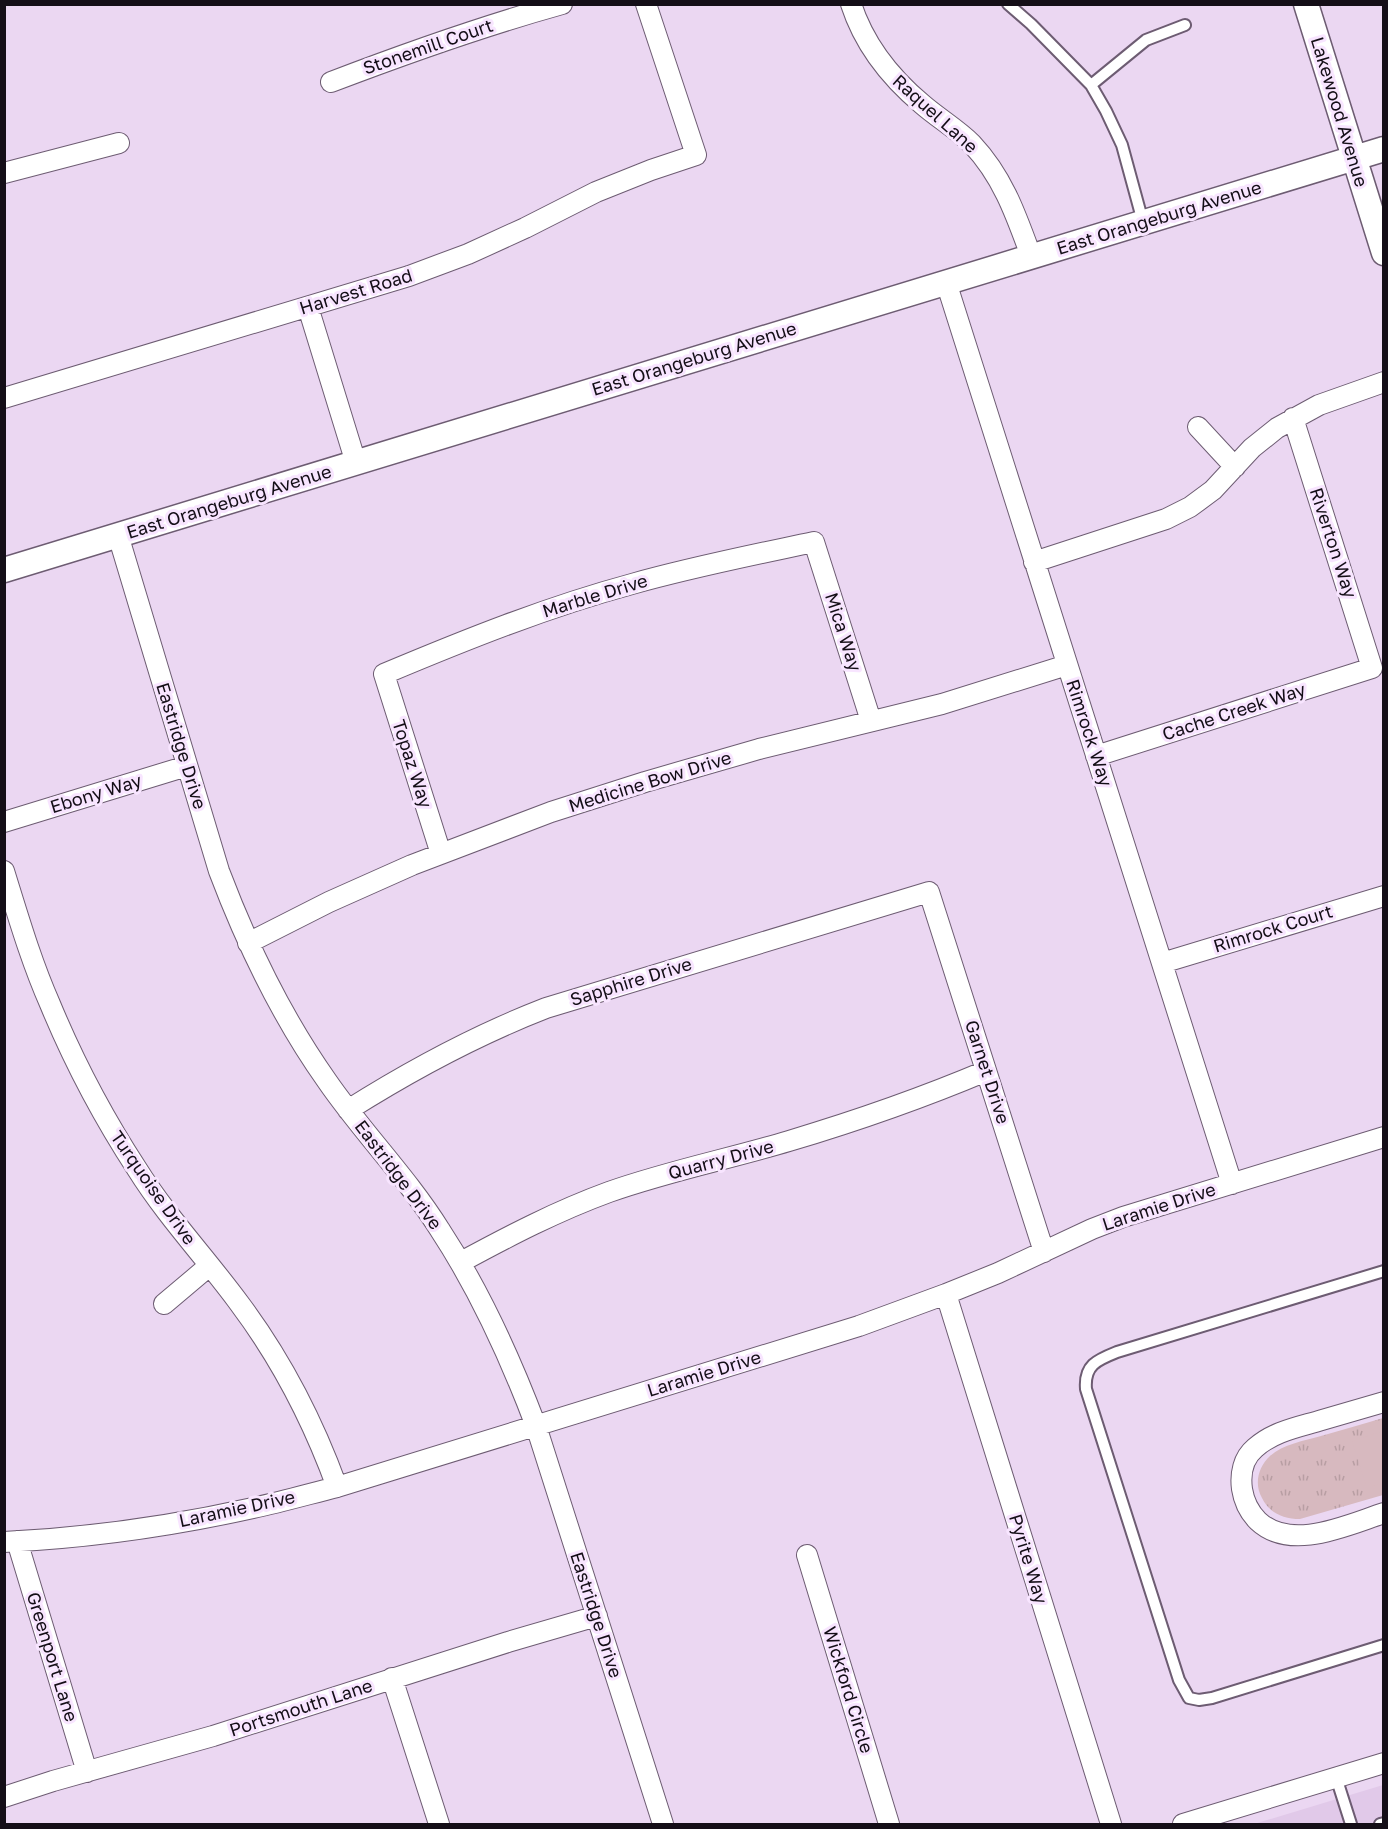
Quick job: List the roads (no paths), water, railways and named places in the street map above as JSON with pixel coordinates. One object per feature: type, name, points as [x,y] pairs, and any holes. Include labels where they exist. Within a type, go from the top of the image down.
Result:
[{"type":"street","name":"Stonemill Court","points":[[331,82],[498,22],[562,4]]},
{"type":"street","name":"Harvest Road","points":[[4,398],[409,276],[468,254],[596,192],[696,155],[646,4]]},
{"type":"street","name":"Raquel Lane","points":[[851,4],[867,40],[897,81],[972,144],[1001,182],[1014,209],[1031,256]]},
{"type":"street","name":"Lakewood Avenue","points":[[1306,4],[1383,253]]},
{"type":"street","points":[[4,173],[119,142]]},
{"type":"street","name":"East Orangeburg Avenue","points":[[4,570],[1383,149]]},
{"type":"street","name":"Rimrock Way","points":[[945,282],[1232,1184]]},
{"type":"street","points":[[308,307],[356,463]]},
{"type":"street","points":[[1034,562],[1166,519],[1190,507],[1214,490],[1252,448],[1277,428],[1319,405],[1383,382]]},
{"type":"street","name":"Riverton Way","points":[[1293,418],[1372,668]]},
{"type":"street","points":[[1198,427],[1235,467]]},
{"type":"street","name":"Eastridge Drive","points":[[118,535],[219,871],[262,974],[289,1023],[327,1082],[399,1171],[439,1227],[490,1316],[518,1376],[663,1824]]},
{"type":"street","name":"Marble Drive","points":[[384,674],[459,642],[559,606],[708,564],[814,542]]},
{"type":"street","name":"Mica Way","points":[[814,542],[871,721]]},
{"type":"street","name":"Medicine Bow Drive","points":[[248,942],[329,902],[441,854],[551,813],[645,782],[759,749],[942,704],[1067,665]]},
{"type":"street","name":"Cache Creek Way","points":[[1096,756],[1372,668]]},
{"type":"street","name":"Topaz Way","points":[[384,674],[441,854]]},
{"type":"street","name":"Ebony Way","points":[[4,822],[187,766]]},
{"type":"street","name":"Turquoise Drive","points":[[4,871],[25,938],[49,1002],[78,1066],[138,1171],[178,1227],[239,1302],[277,1357],[324,1449],[337,1487]]},
{"type":"street","name":"Garnet Drive","points":[[929,892],[1044,1252]]},
{"type":"street","name":"Sapphire Drive","points":[[348,1110],[402,1076],[455,1047],[501,1025],[546,1008],[929,892]]},
{"type":"street","name":"Rimrock Court","points":[[1162,963],[1383,896]]},
{"type":"street","name":"Quarry Drive","points":[[461,1262],[540,1221],[610,1192],[860,1119],[986,1071]]},
{"type":"street","name":"Laramie Drive","points":[[11,1542],[179,1522],[254,1508],[337,1487],[859,1326],[945,1294],[1124,1217],[1383,1137]]},
{"type":"street","points":[[164,1304],[209,1266]]},
{"type":"street","name":"Pyrite Way","points":[[945,1294],[1111,1824]]},
{"type":"street","points":[[1383,1402],[1287,1430],[1271,1437],[1248,1454],[1241,1477],[1245,1502],[1251,1513],[1267,1528],[1279,1534],[1297,1536],[1321,1533],[1383,1513]]},
{"type":"street","name":"Greenport Lane","points":[[11,1542],[87,1772]]},
{"type":"street","name":"Wickford Circle","points":[[807,1555],[889,1824]]},
{"type":"street","name":"Portsmouth Lane","points":[[4,1797],[213,1736],[392,1678],[597,1616]]},
{"type":"street","points":[[392,1678],[439,1824]]},
{"type":"street","points":[[1183,1824],[1383,1763]]},
{"type":"lane","points":[[1008,4],[1091,85],[1122,145],[1143,222]]},
{"type":"lane","points":[[1091,85],[1146,40],[1185,25]]},
{"type":"lane","points":[[1383,1271],[1117,1352],[1101,1358],[1090,1367],[1085,1378],[1086,1389],[1179,1680],[1189,1698],[1199,1700],[1212,1698],[1383,1645]]},
{"type":"lane","points":[[1336,1777],[1351,1824]]}]
